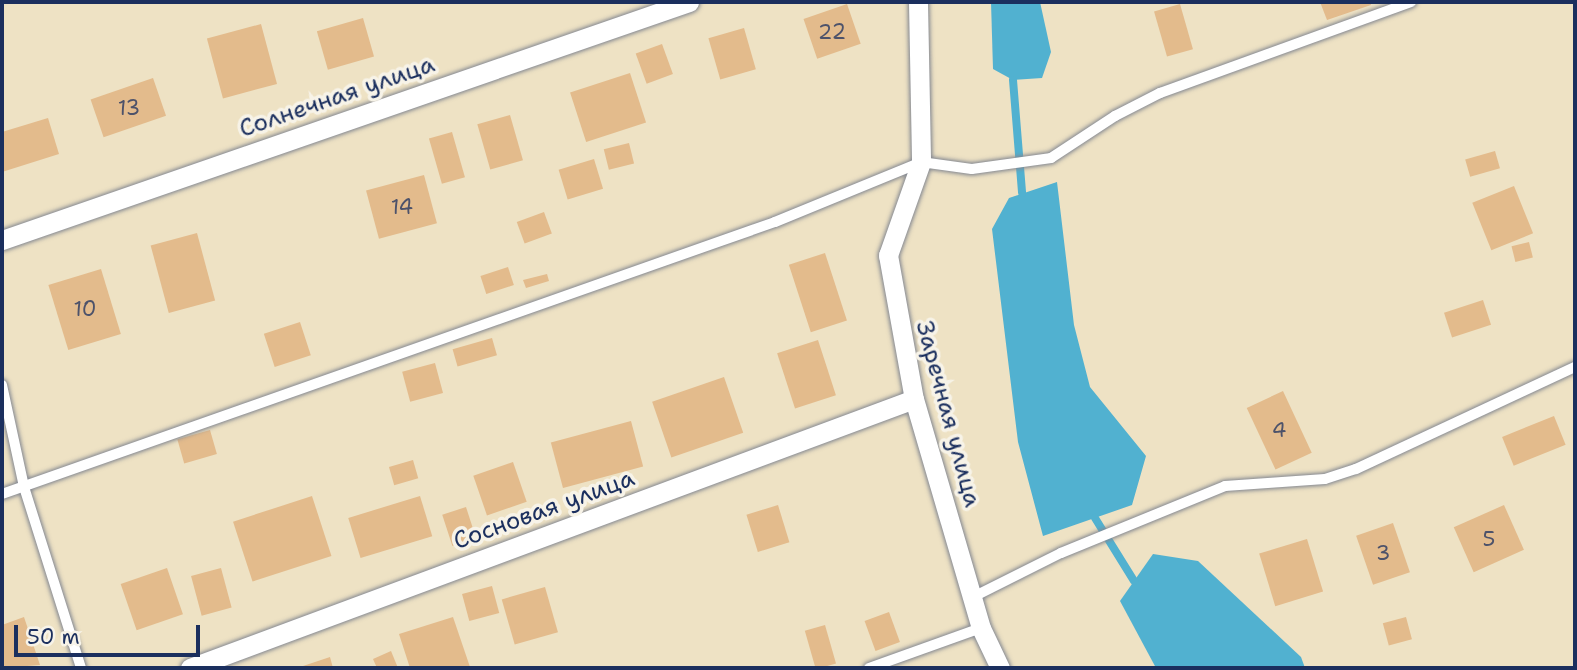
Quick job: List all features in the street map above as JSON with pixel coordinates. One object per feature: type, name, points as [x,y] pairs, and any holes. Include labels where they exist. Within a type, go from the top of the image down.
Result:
[{"type":"street","name":"Солнечная улица","points":[[2,240],[689,2]]},
{"type":"street","name":"Заречная улица","points":[[918,2],[921,162],[888,256],[914,398],[981,628],[1000,668]]},
{"type":"street","name":"Сосновая улица","points":[[190,668],[914,398]]},
{"type":"lane","points":[[2,494],[775,222],[921,162],[972,169],[1051,158],[1115,116],[1160,93],[1411,2]]},
{"type":"lane","points":[[973,597],[1061,553],[1225,486],[1325,479],[1356,469],[1575,366]]},
{"type":"lane","points":[[2,385],[24,487],[81,668]]},
{"type":"lane","points":[[869,668],[981,628]]},
{"type":"water","points":[[991,2],[1040,2],[1051,52],[1042,78],[1013,80],[993,69]]},
{"type":"water","points":[[1057,182],[1074,325],[1090,387],[1146,456],[1132,505],[1043,536],[1018,442],[992,229],[1009,198]]},
{"type":"water","points":[[1153,554],[1198,561],[1301,657],[1305,668],[1156,668],[1120,601]]},
{"type":"building","points":[[1320,2],[1370,2],[1371,5],[1327,20]]},
{"type":"building","points":[[847,4],[861,44],[817,59],[804,19]]},
{"type":"building","points":[[1180,4],[1193,49],[1167,57],[1154,11]]},
{"type":"building","points":[[363,18],[374,56],[328,70],[317,31]]},
{"type":"building","points":[[261,24],[277,84],[223,98],[207,38]]},
{"type":"building","points":[[744,28],[756,69],[720,80],[708,38]]},
{"type":"building","points":[[662,44],[673,74],[647,84],[636,54]]},
{"type":"building","points":[[630,73],[646,122],[586,142],[570,92]]},
{"type":"building","points":[[153,78],[166,116],[104,137],[91,99]]},
{"type":"building","points":[[510,115],[523,160],[490,170],[477,124]]},
{"type":"building","points":[[48,118],[59,154],[2,172],[2,132]]},
{"type":"building","points":[[452,132],[465,177],[442,184],[429,139]]},
{"type":"building","points":[[629,143],[634,163],[609,170],[604,149]]},
{"type":"building","points":[[1495,151],[1500,168],[1470,177],[1465,160]]},
{"type":"building","points":[[594,159],[603,189],[568,199],[559,170]]},
{"type":"building","points":[[424,175],[437,223],[379,239],[366,191]]},
{"type":"building","points":[[1514,186],[1533,233],[1491,250],[1472,203]]},
{"type":"building","points":[[544,212],[552,234],[525,244],[517,222]]},
{"type":"building","points":[[197,233],[215,301],[169,313],[151,245]]},
{"type":"building","points":[[1529,242],[1533,258],[1515,262],[1512,246]]},
{"type":"building","points":[[825,253],[847,321],[811,332],[789,265]]},
{"type":"building","points":[[508,267],[514,285],[486,294],[480,276]]},
{"type":"building","points":[[101,269],[121,334],[68,350],[48,285]]},
{"type":"building","points":[[547,274],[549,281],[526,288],[523,280]]},
{"type":"building","points":[[1483,300],[1491,325],[1452,337],[1444,313]]},
{"type":"building","points":[[300,322],[311,355],[275,367],[264,334]]},
{"type":"building","points":[[492,338],[497,355],[458,367],[453,349]]},
{"type":"building","points":[[818,340],[836,395],[795,408],[777,353]]},
{"type":"building","points":[[435,363],[443,393],[410,402],[402,372]]},
{"type":"building","points":[[724,377],[743,433],[671,458],[652,402]]},
{"type":"building","points":[[1283,391],[1312,453],[1275,470],[1247,408]]},
{"type":"building","points":[[1554,416],[1566,445],[1514,466],[1502,437]]},
{"type":"building","points":[[631,421],[643,466],[563,488],[551,442]]},
{"type":"building","points":[[210,430],[217,454],[184,463],[177,439]]},
{"type":"building","points":[[413,460],[418,478],[394,485],[389,467]]},
{"type":"building","points":[[513,462],[527,502],[487,515],[473,476]]},
{"type":"building","points":[[312,496],[331,556],[253,582],[233,522]]},
{"type":"building","points":[[420,496],[432,536],[361,558],[348,518]]},
{"type":"building","points":[[778,505],[789,542],[758,552],[746,515]]},
{"type":"building","points":[[1504,505],[1524,550],[1474,572],[1454,527]]},
{"type":"building","points":[[466,507],[476,538],[452,546],[442,515]]},
{"type":"building","points":[[1393,523],[1410,572],[1373,585],[1356,536]]},
{"type":"building","points":[[1307,539],[1323,592],[1275,606],[1259,554]]},
{"type":"building","points":[[167,568],[183,614],[137,630],[121,584]]},
{"type":"building","points":[[221,568],[232,608],[202,616],[191,576]]},
{"type":"building","points":[[492,586],[499,613],[469,621],[462,594]]},
{"type":"building","points":[[545,587],[558,632],[515,645],[502,599]]},
{"type":"building","points":[[889,612],[900,642],[876,651],[865,621]]},
{"type":"building","points":[[24,617],[40,665],[2,668],[2,625]]},
{"type":"building","points":[[453,617],[470,667],[410,668],[399,634]]},
{"type":"building","points":[[1406,617],[1412,639],[1389,645],[1383,623]]},
{"type":"building","points":[[825,625],[836,663],[815,668],[805,631]]},
{"type":"building","points":[[391,651],[398,668],[377,668],[373,659]]},
{"type":"building","points":[[330,657],[333,668],[297,668]]},
{"type":"waterway","points":[[1013,80],[1022,193]]},
{"type":"waterway","points":[[1095,518],[1134,581]]}]
